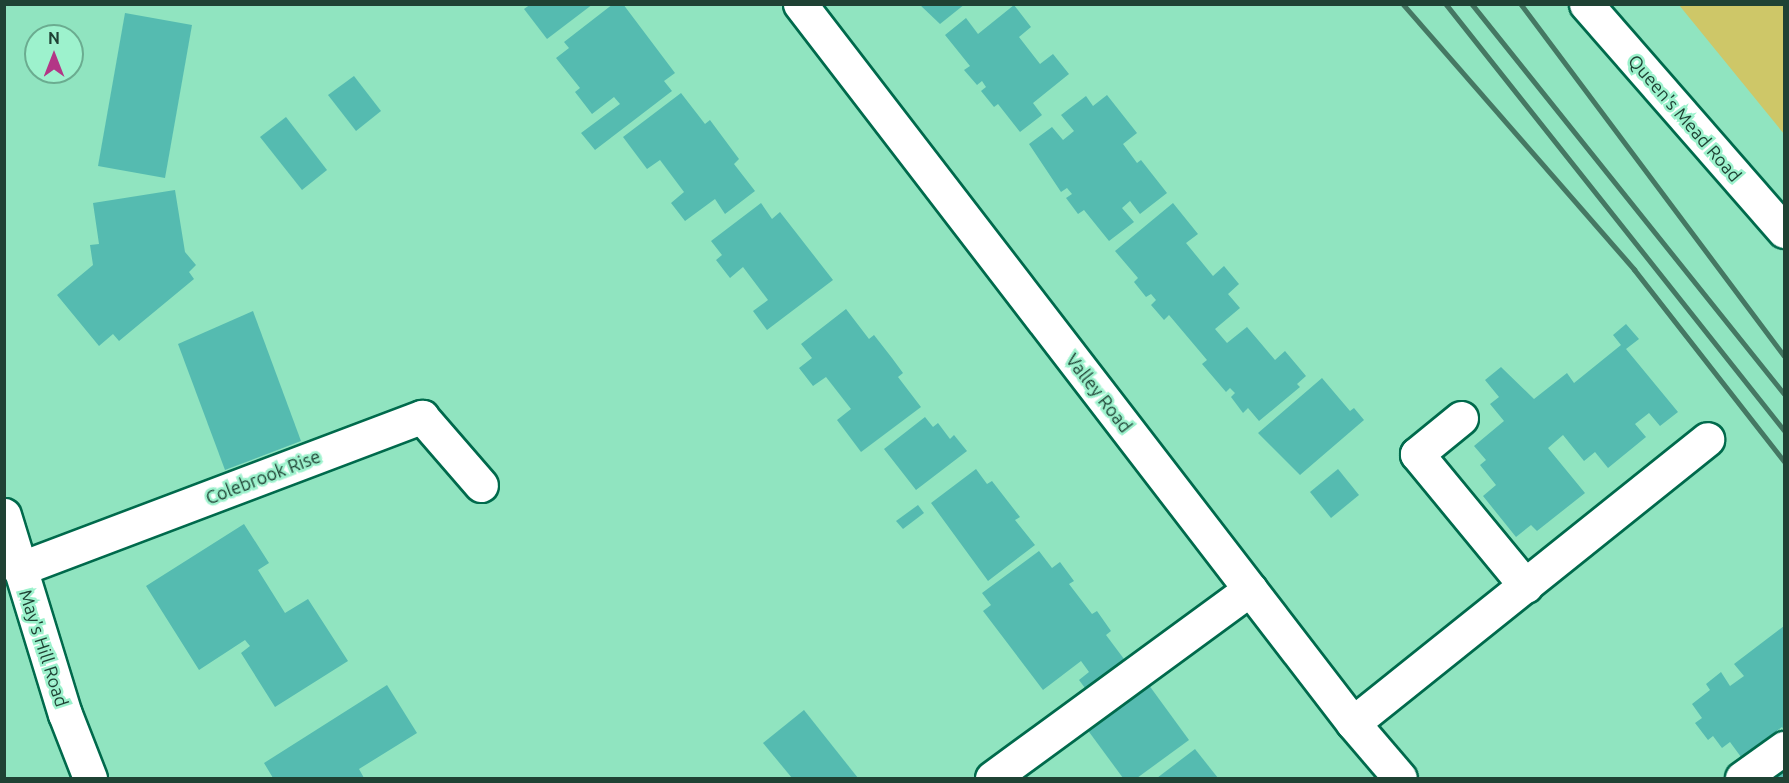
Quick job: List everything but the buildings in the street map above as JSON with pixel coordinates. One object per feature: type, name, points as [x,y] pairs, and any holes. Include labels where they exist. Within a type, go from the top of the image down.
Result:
[{"type":"street","name":"Valley Road","points":[[800,4],[1353,723],[1400,778]]},
{"type":"street","name":"Queen's Mead Road","points":[[1586,4],[1785,231]]},
{"type":"street","name":"Colebrook Rise","points":[[18,569],[422,417],[481,485]]},
{"type":"street","points":[[1461,418],[1417,454],[1526,586]]},
{"type":"street","points":[[1353,723],[1707,439]]},
{"type":"street","name":"May's Hill Road","points":[[4,514],[18,569],[64,714],[90,778]]},
{"type":"street","points":[[992,778],[1250,589]]},
{"type":"street","points":[[1742,778],[1785,748]]},
{"type":"shaded area","points":[[1679,5],[1784,5],[1784,134]]},
{"type":"railway","points":[[1403,4],[1634,269],[1784,461]]},
{"type":"railway","points":[[1446,4],[1784,430]]},
{"type":"railway","points":[[1472,4],[1784,394]]},
{"type":"railway","points":[[1521,4],[1784,355]]}]
